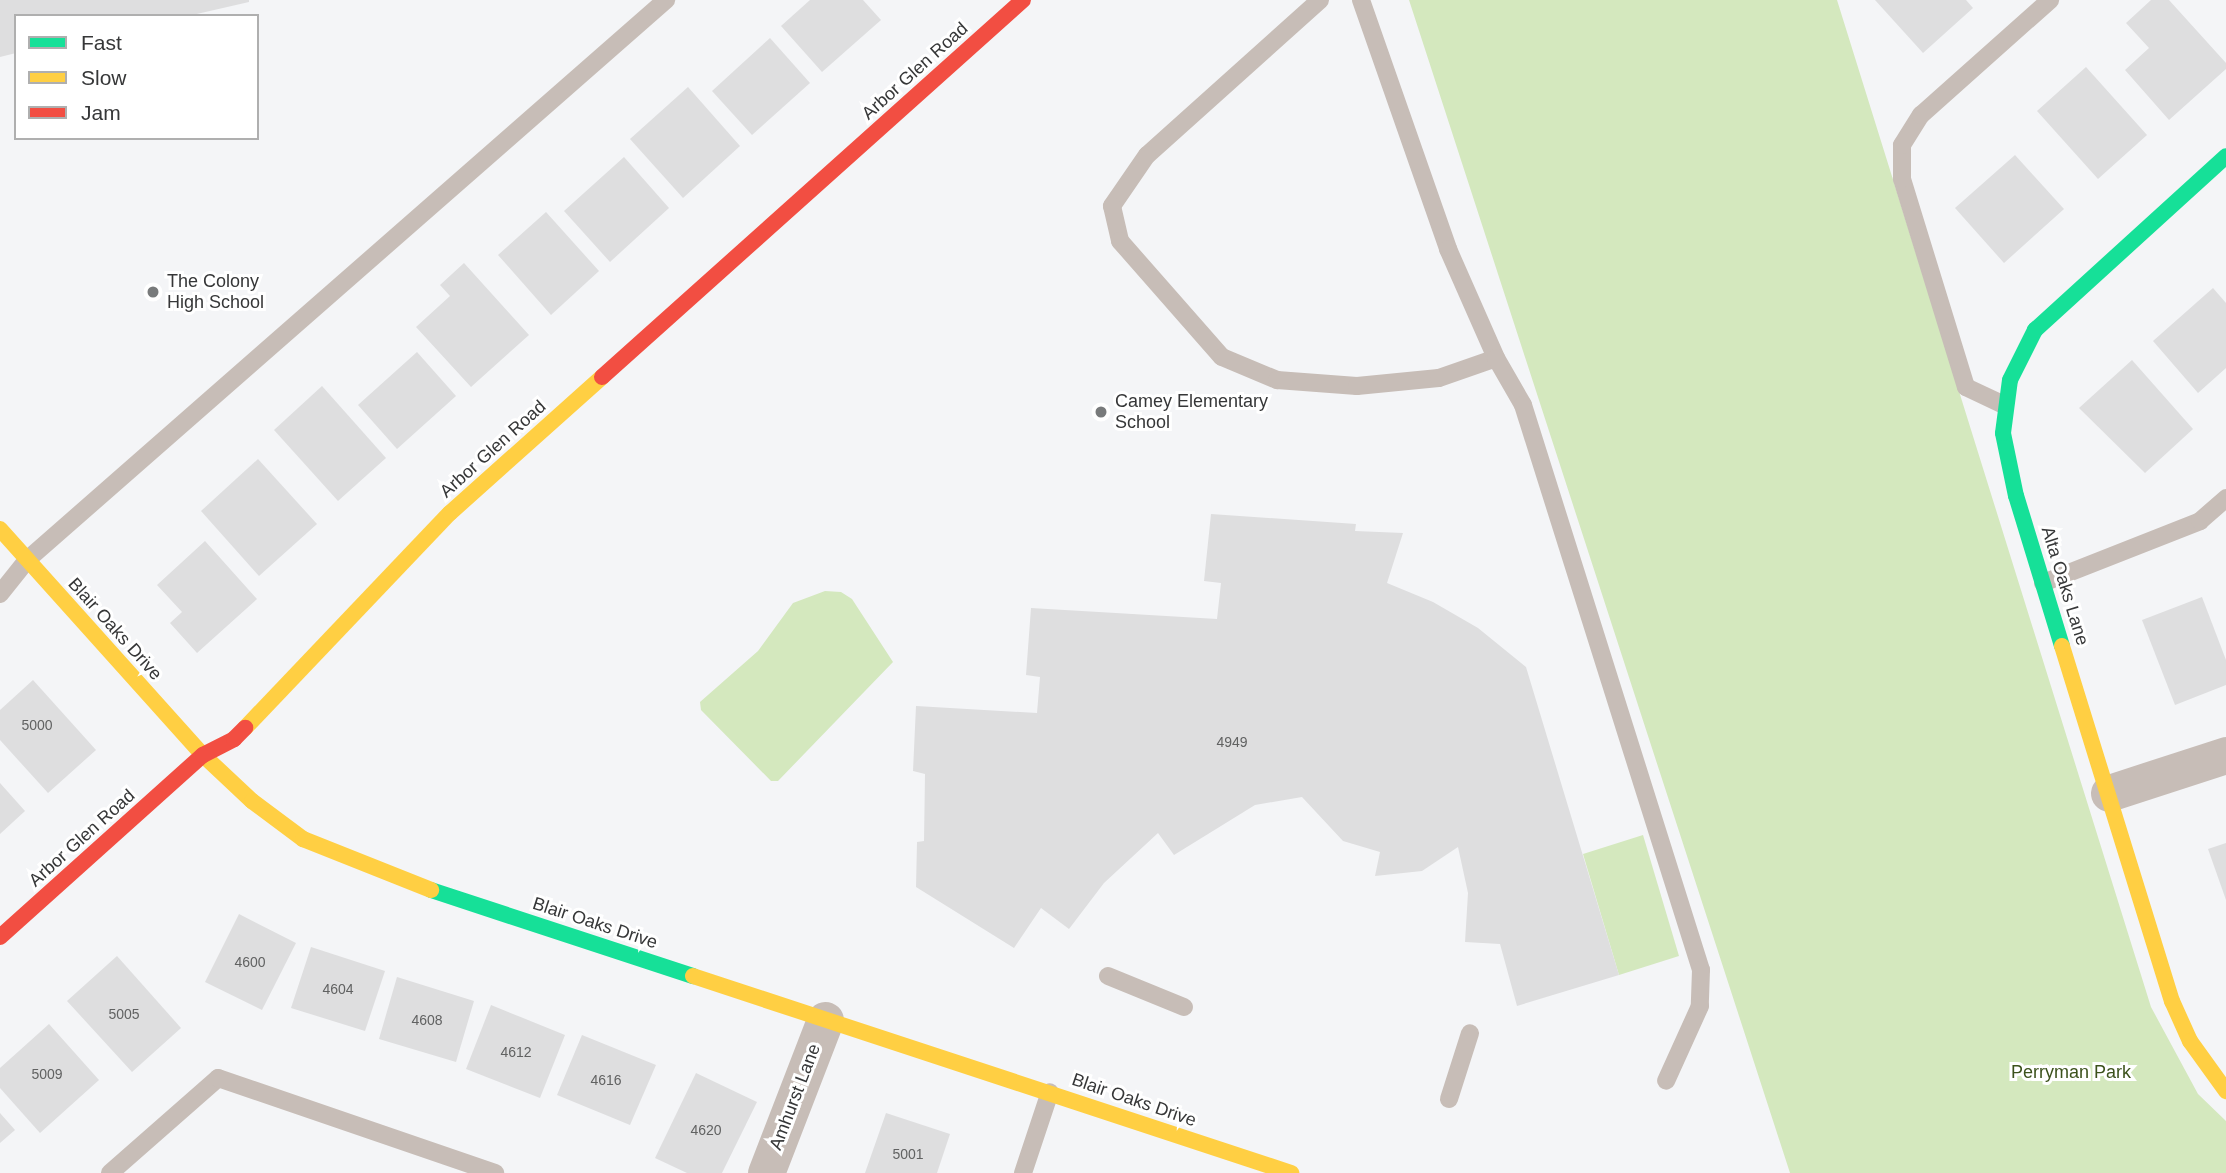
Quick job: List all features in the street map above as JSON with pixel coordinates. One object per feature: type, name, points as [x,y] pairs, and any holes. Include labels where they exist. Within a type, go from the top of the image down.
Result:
[{"type":"street","name":"Arbor Glen Road","points":[[0,937],[203,755],[234,739],[450,513],[1023,0]]},
{"type":"street","name":"Alta Oaks Lane","points":[[2226,156],[2052,309],[2020,354],[2004,405],[2007,464],[2172,1001],[2190,1041],[2226,1091]]},
{"type":"street","name":"Blair Oaks Drive","points":[[0,529],[203,755],[274,818],[344,858],[825,1020],[1050,1092],[1272,1170]]},
{"type":"street","points":[[2109,793],[2226,755]]},
{"type":"street","name":"Amhurst Lane","points":[[766,1173],[825,1020]]},
{"type":"lane","points":[[0,594],[27,560],[666,0]]},
{"type":"lane","points":[[1320,0],[1147,155],[1112,206],[1120,241],[1222,357],[1277,380],[1357,386],[1438,378],[1496,358]]},
{"type":"lane","points":[[1361,0],[1448,249],[1496,358],[1523,405],[1701,970],[1700,1006],[1666,1082]]},
{"type":"lane","points":[[2004,405],[1966,387],[1902,179],[1902,145],[1921,115],[2050,0]]},
{"type":"lane","points":[[2043,583],[2200,521],[2226,498]]},
{"type":"lane","points":[[1108,976],[1184,1007]]},
{"type":"lane","points":[[1449,1099],[1470,1033]]},
{"type":"lane","points":[[110,1173],[218,1078],[495,1173]]},
{"type":"lane","points":[[1023,1173],[1050,1092]]},
{"type":"green space","name":"Perryman Park","points":[[1409,0],[1837,0],[2151,1007],[2198,1094],[2226,1121],[2226,1173],[1790,1173]]},
{"type":"green space","points":[[825,591],[841,592],[852,599],[893,662],[778,781],[771,781],[701,710],[700,702],[758,651],[793,603]]},
{"type":"green space","points":[[1643,835],[1679,956],[1619,975],[1583,854]]},
{"type":"building","points":[[0,0],[249,0],[197,14],[14,14],[14,54],[0,57]]},
{"type":"building","points":[[810,0],[863,0],[881,20],[822,72],[781,26]]},
{"type":"building","points":[[1875,0],[1966,0],[1973,8],[1923,53]]},
{"type":"building","points":[[2151,0],[2169,0],[2226,63],[2226,69],[2169,120],[2125,70],[2149,48],[2126,23]]},
{"type":"building","points":[[770,38],[810,83],[752,135],[712,91]]},
{"type":"building","points":[[2086,67],[2147,135],[2098,179],[2037,111]]},
{"type":"building","points":[[688,87],[740,146],[683,198],[630,139]]},
{"type":"building","points":[[2015,155],[2064,209],[2004,263],[1955,208]]},
{"type":"building","points":[[624,157],[669,208],[610,262],[564,211]]},
{"type":"building","points":[[546,212],[599,271],[551,315],[498,255]]},
{"type":"building","points":[[464,263],[529,335],[471,387],[416,327],[450,296],[440,285]]},
{"type":"building","points":[[2213,288],[2226,303],[2226,368],[2198,393],[2153,341]]},
{"type":"building","points":[[417,352],[456,396],[397,449],[358,405]]},
{"type":"building","points":[[2132,360],[2193,429],[2145,473],[2079,408]]},
{"type":"building","points":[[322,386],[386,458],[338,501],[274,430]]},
{"type":"building","points":[[258,459],[317,524],[259,576],[201,511]]},
{"type":"building","points":[[1211,514],[1356,524],[1355,531],[1403,533],[1387,583],[1433,602],[1478,628],[1526,667],[1619,975],[1517,1006],[1500,944],[1465,942],[1468,893],[1458,847],[1422,871],[1375,876],[1380,852],[1343,841],[1302,797],[1255,805],[1174,855],[1158,833],[1104,883],[1069,929],[1041,908],[1014,948],[916,887],[917,842],[924,841],[925,774],[913,771],[916,706],[1037,713],[1040,677],[1026,675],[1031,608],[1217,619],[1221,583],[1204,581]]},
{"type":"building","points":[[205,541],[257,599],[197,653],[170,623],[182,612],[157,585]]},
{"type":"building","points":[[2202,597],[2226,660],[2226,685],[2175,705],[2142,620]]},
{"type":"building","points":[[33,680],[96,750],[48,793],[0,740],[0,710]]},
{"type":"building","points":[[0,783],[25,811],[0,834]]},
{"type":"building","points":[[2226,843],[2226,900],[2208,849]]},
{"type":"building","points":[[239,914],[296,943],[262,1010],[205,982]]},
{"type":"building","points":[[311,947],[385,971],[365,1031],[291,1008]]},
{"type":"building","points":[[117,956],[181,1028],[132,1072],[67,1001]]},
{"type":"building","points":[[397,977],[474,1001],[456,1062],[379,1039]]},
{"type":"building","points":[[491,1005],[565,1035],[540,1098],[466,1069]]},
{"type":"building","points":[[49,1024],[99,1080],[40,1133],[0,1088],[0,1068]]},
{"type":"building","points":[[582,1035],[656,1065],[630,1125],[557,1095]]},
{"type":"building","points":[[696,1073],[757,1102],[722,1173],[687,1173],[655,1158]]},
{"type":"building","points":[[0,1113],[15,1130],[0,1143]]},
{"type":"building","points":[[886,1113],[950,1134],[937,1173],[865,1173]]},
{"type":"traffic: fast","points":[[2062,646],[2016,496],[2003,433],[2010,380],[2035,330],[2226,156]]},
{"type":"traffic: fast","points":[[431,890],[693,976]]},
{"type":"traffic: slow","points":[[245,728],[450,513],[602,377]]},
{"type":"traffic: slow","points":[[0,529],[203,755],[252,801],[303,839],[431,890]]},
{"type":"traffic: slow","points":[[2062,646],[2172,1001],[2190,1041],[2226,1091]]},
{"type":"traffic: slow","points":[[693,976],[1291,1173]]},
{"type":"traffic: jam","points":[[602,377],[1023,0]]},
{"type":"traffic: jam","points":[[0,937],[203,755],[234,739],[245,728]]},
{"type":"place","name":"The Colony High School","points":[[153,292]]},
{"type":"place","name":"Camey Elementary School","points":[[1101,412]]}]
